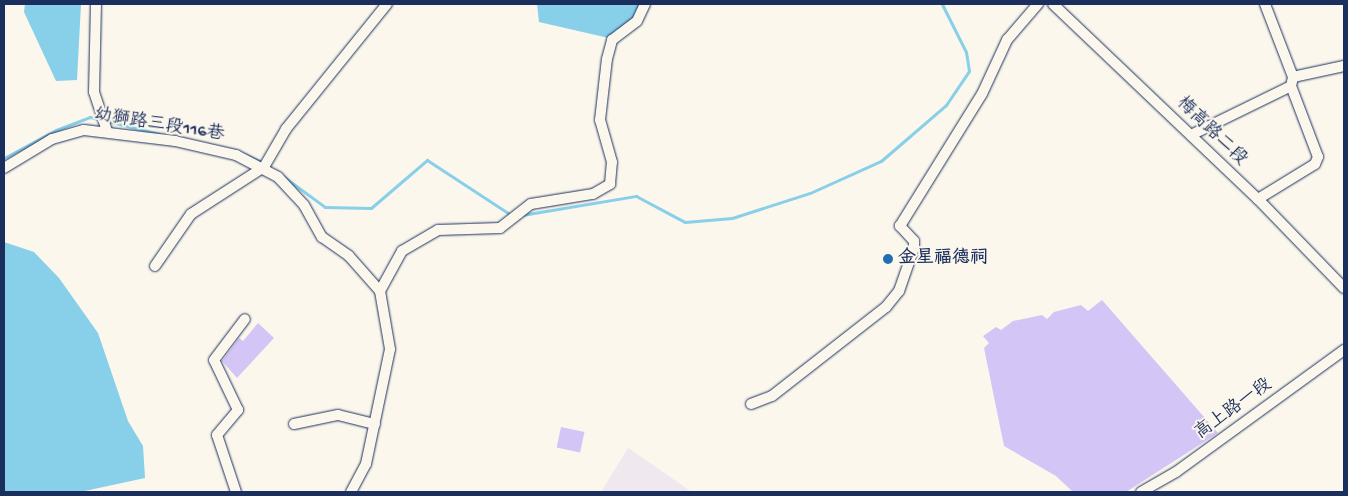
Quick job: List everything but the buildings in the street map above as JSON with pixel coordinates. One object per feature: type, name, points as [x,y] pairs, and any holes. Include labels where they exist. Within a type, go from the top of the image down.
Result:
[{"type":"street","points":[[96,4],[94,92],[106,129]]},
{"type":"street","points":[[156,266],[191,214],[264,167],[272,157],[286,129],[387,4]]},
{"type":"street","points":[[351,492],[366,464],[376,424],[390,349],[380,290],[402,251],[438,230],[500,228],[531,204],[593,194],[610,184],[612,162],[600,120],[607,59],[612,40],[636,21],[645,4]]},
{"type":"street","points":[[752,404],[772,396],[886,307],[899,291],[914,248],[914,241],[900,226],[978,101],[1007,40],[1038,4]]},
{"type":"street","name":"梅高路二段","points":[[1053,4],[1258,199],[1344,288]]},
{"type":"street","points":[[1258,199],[1315,164],[1318,157],[1265,4]]},
{"type":"street","points":[[1191,135],[1292,82],[1344,66]]},
{"type":"street","name":"幼獅路三段116巷","points":[[4,168],[68,132],[106,129],[227,153],[264,167],[304,205],[322,237],[349,256],[380,290]]},
{"type":"street","points":[[236,492],[217,435],[238,410],[214,360],[245,319]]},
{"type":"street","name":"高上路一段","points":[[1141,492],[1176,472],[1344,350]]},
{"type":"street","points":[[294,424],[338,415],[376,424]]},
{"type":"shaded area","points":[[628,448],[682,485],[691,492],[601,492]]},
{"type":"water","points":[[25,4],[81,4],[77,80],[56,81],[24,12]]},
{"type":"water","points":[[537,4],[640,4],[640,15],[613,39],[539,22]]},
{"type":"water","points":[[4,242],[34,252],[59,278],[98,333],[128,421],[143,446],[145,478],[80,492],[4,492]]},
{"type":"waterway","points":[[522,215],[636,196],[685,222],[732,218],[810,193],[881,161],[946,105],[969,71],[966,52],[942,4]]},
{"type":"waterway","points":[[4,158],[56,130],[90,117],[101,120]]},
{"type":"waterway","points":[[107,121],[159,134]]},
{"type":"waterway","points":[[241,153],[264,163]]},
{"type":"waterway","points":[[284,177],[325,207],[371,208],[427,160],[511,215]]},
{"type":"place","name":"金星福德祠","points":[[888,259]]}]
